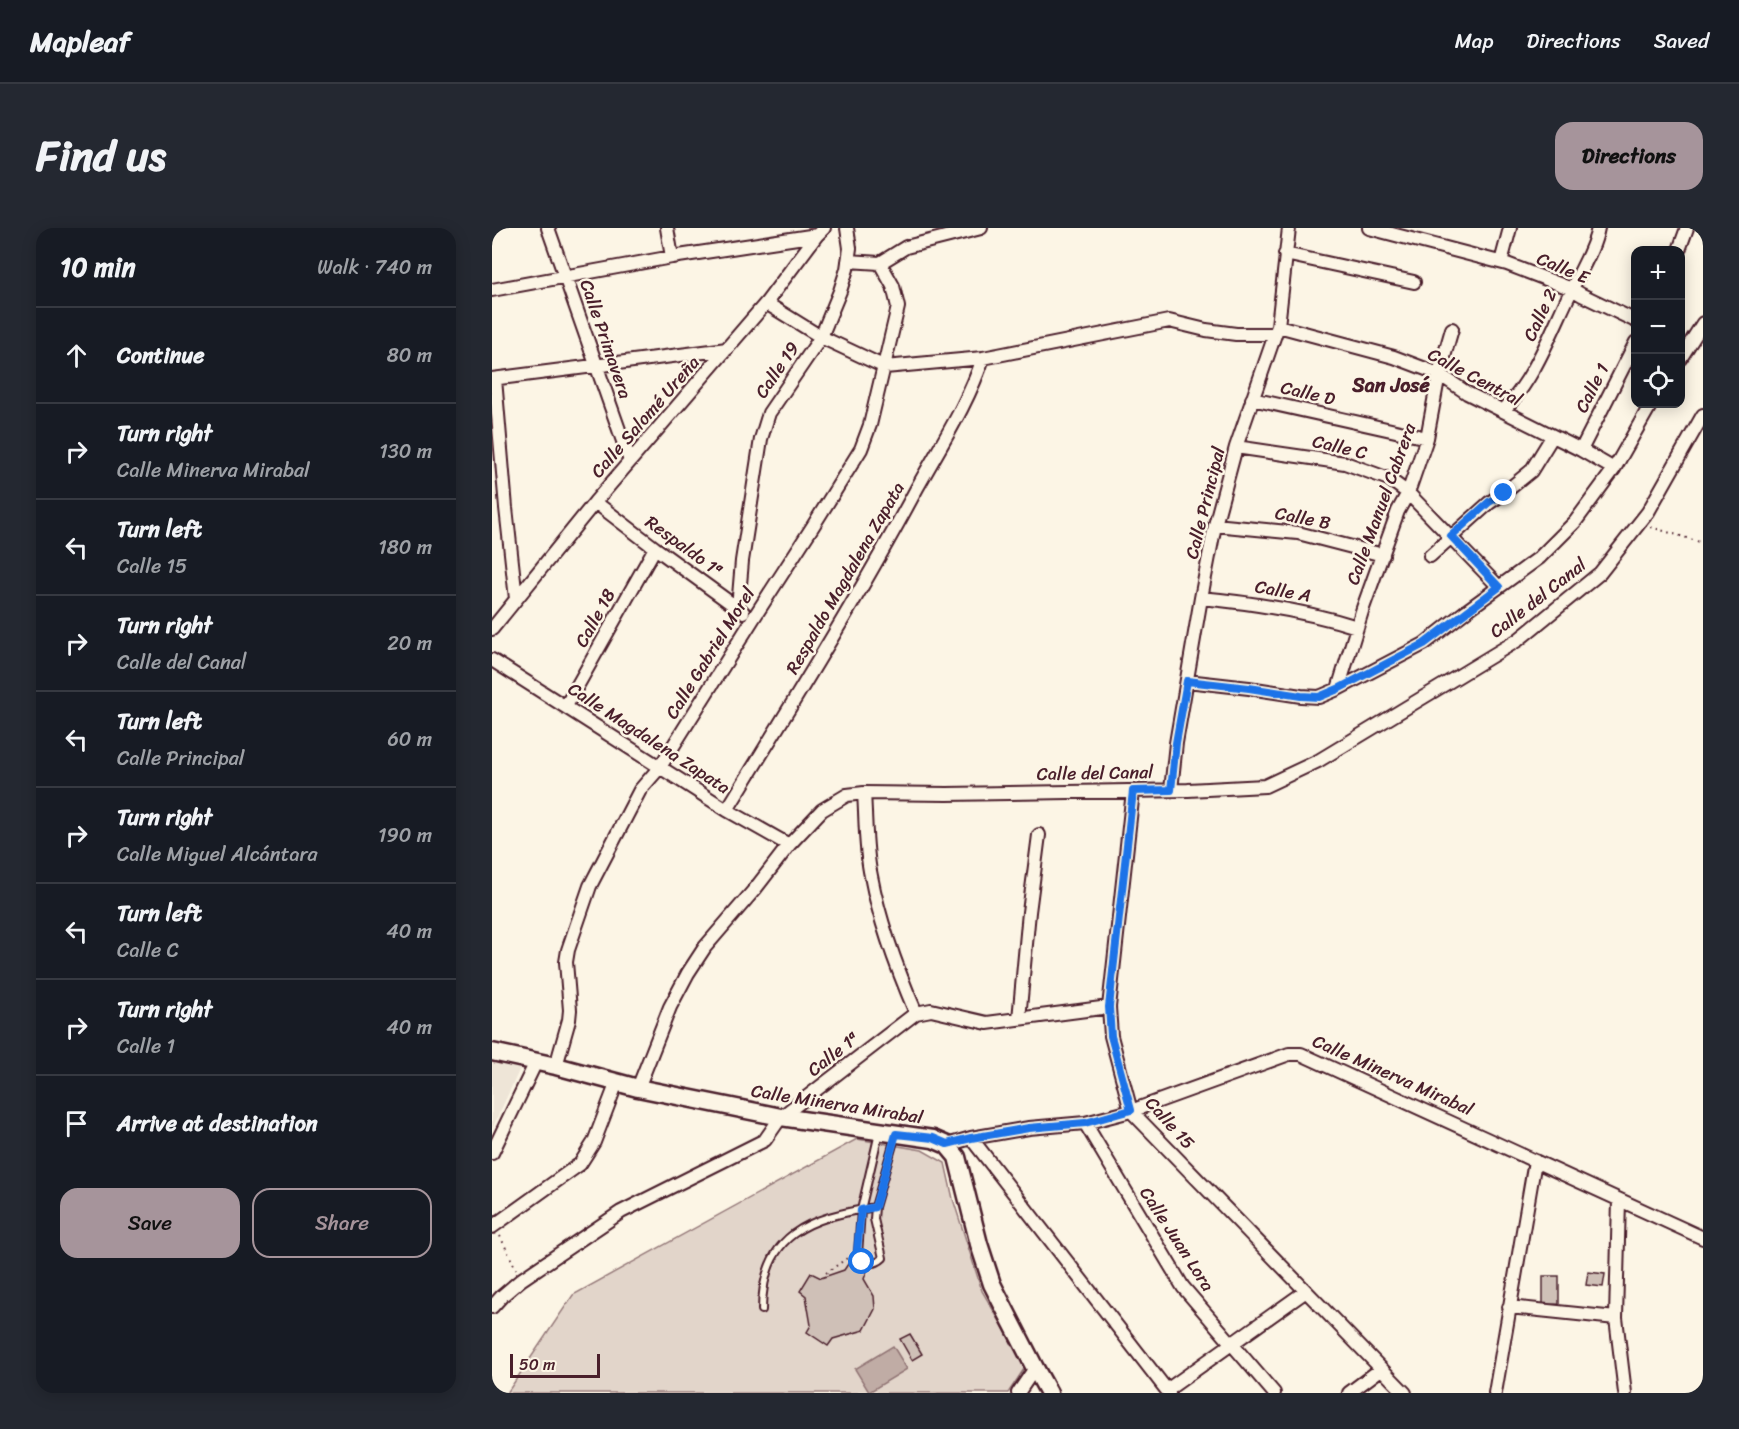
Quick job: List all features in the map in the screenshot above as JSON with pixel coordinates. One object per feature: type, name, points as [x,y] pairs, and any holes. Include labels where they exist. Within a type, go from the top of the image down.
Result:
[{"type":"street","name":"Calle Primavera","points":[[548,228],[630,461]]},
{"type":"street","points":[[666,228],[672,257]]},
{"type":"street","name":"Calle 19","points":[[738,608],[742,561],[761,440],[769,413],[821,337],[840,291],[847,269],[850,248],[847,228]]},
{"type":"street","points":[[848,261],[880,263],[906,247],[981,228]]},
{"type":"street","name":"Calle Principal","points":[[1171,790],[1176,743],[1215,525],[1236,447],[1277,330],[1289,228]]},
{"type":"street","name":"Calle E","points":[[1369,228],[1501,262],[1572,289],[1631,319]]},
{"type":"street","points":[[1501,262],[1510,228]]},
{"type":"street","name":"Calle 2","points":[[1503,411],[1516,398],[1545,347],[1595,244],[1599,228]]},
{"type":"street","points":[[1680,246],[1687,228]]},
{"type":"street","points":[[492,290],[821,232]]},
{"type":"street","name":"Calle Salomé Ureña","points":[[492,629],[595,502],[766,303],[821,232]]},
{"type":"street","points":[[1285,254],[1414,282]]},
{"type":"street","name":"Calle Gabriel Morel","points":[[556,1066],[570,1010],[566,962],[568,950],[590,886],[640,790],[660,767],[861,449],[870,425],[898,308],[893,286],[880,263]]},
{"type":"street","points":[[766,303],[821,337],[885,367]]},
{"type":"street","name":"Calle Central","points":[[885,367],[983,358],[1169,321],[1236,334],[1277,330],[1394,357],[1439,374],[1467,393],[1614,469]]},
{"type":"street","points":[[1685,349],[1703,323]]},
{"type":"street","name":"Calle Manuel Cabrera","points":[[1338,689],[1398,511],[1408,493],[1427,438],[1439,374],[1452,328]]},
{"type":"street","points":[[516,599],[494,379],[727,349]]},
{"type":"street","name":"Calle 1","points":[[1581,450],[1631,350]]},
{"type":"street","name":"Respaldo Magdalena Zapata","points":[[727,810],[846,615],[901,519],[975,383],[983,358]]},
{"type":"street","name":"Calle D","points":[[1252,399],[1427,438]]},
{"type":"street","points":[[1187,681],[1319,697],[1424,644],[1539,558],[1575,522],[1614,469],[1649,408]]},
{"type":"street","name":"Calle del Canal","points":[[638,1088],[670,1007],[705,947],[789,845],[822,810],[848,795],[864,793],[1133,791],[1265,786],[1318,761],[1518,639],[1600,573],[1648,512],[1703,415]]},
{"type":"street","points":[[1430,556],[1489,502],[1531,471],[1552,437]]},
{"type":"street","name":"Calle C","points":[[1236,447],[1345,463],[1389,479],[1408,493],[1499,587]]},
{"type":"street","name":"Respaldo 1ª","points":[[595,502],[753,619]]},
{"type":"street","points":[[492,510],[506,507]]},
{"type":"street","name":"Calle B","points":[[1215,525],[1298,533],[1383,555]]},
{"type":"street","name":"Calle 18","points":[[566,706],[655,548]]},
{"type":"street","name":"Calle A","points":[[1201,598],[1249,603],[1320,616],[1357,627]]},
{"type":"street","name":"Calle Magdalena Zapata","points":[[492,660],[727,810],[789,845]]},
{"type":"street","name":"Calle 15","points":[[1133,791],[1109,1007],[1111,1036],[1131,1110],[1405,1393]]},
{"type":"street","points":[[864,793],[870,875],[883,926],[916,1013],[932,1010],[987,1023],[1109,1007]]},
{"type":"street","points":[[1019,1019],[1039,835]]},
{"type":"street","name":"Calle 1ª","points":[[492,1307],[522,1279],[621,1212],[765,1140],[781,1117],[916,1013]]},
{"type":"street","name":"Calle Minerva Mirabal","points":[[492,1052],[638,1088],[781,1117],[933,1138],[947,1144],[1029,1128],[1085,1123],[1131,1110],[1289,1054],[1301,1054],[1703,1238]]},
{"type":"street","points":[[492,1153],[536,1062]]},
{"type":"street","points":[[495,1231],[580,1164],[594,1142],[617,1082]]},
{"type":"street","name":"Calle Juan Lora","points":[[1085,1123],[1183,1287],[1274,1393]]},
{"type":"street","points":[[971,1138],[1168,1392],[1306,1291]]},
{"type":"street","points":[[947,1144],[957,1157],[979,1244],[992,1284],[1050,1393]]},
{"type":"street","points":[[1495,1393],[1535,1161]]},
{"type":"street","points":[[1619,1200],[1616,1318],[1625,1393]]},
{"type":"street","points":[[1509,1307],[1616,1318]]},
{"type":"street","points":[[1018,1393],[1035,1368]]},
{"type":"street","points":[[1349,1393],[1382,1369]]},
{"type":"lane","points":[[888,1133],[874,1219],[883,1258],[866,1263],[860,1260],[857,1251],[861,1210],[888,1133]]},
{"type":"lane","points":[[762,1310],[762,1289],[768,1267],[782,1243],[801,1228],[829,1216],[875,1207]]},
{"type":"path","points":[[1639,523],[1703,543]]},
{"type":"path","points":[[495,1231],[504,1243],[522,1279]]},
{"type":"path","points":[[826,1273],[857,1251]]},
{"type":"shaded area","points":[[492,1057],[522,1064],[492,1129]]},
{"type":"shaded area","points":[[857,1139],[922,1150],[945,1163],[953,1199],[982,1291],[1026,1366],[1008,1393],[507,1393],[573,1295]]},
{"type":"shaded area","points":[[893,1346],[907,1369],[869,1392],[855,1369]]},
{"type":"building","points":[[850,1261],[867,1271],[864,1279],[874,1296],[875,1309],[864,1330],[833,1339],[828,1346],[807,1332],[811,1325],[806,1296],[800,1291],[811,1273],[821,1278],[844,1270]]},
{"type":"building","points":[[1588,1272],[1605,1274],[1603,1287],[1586,1285]]},
{"type":"building","points":[[1543,1276],[1559,1276],[1559,1304],[1543,1305]]},
{"type":"building","points":[[910,1334],[922,1354],[912,1360],[900,1339]]},
{"type":"district","name":"San José","points":[[1391,385]]},
{"type":"route","points":[[862,1262],[857,1251],[861,1210],[875,1207],[896,1134],[933,1138],[947,1144],[1029,1128],[1085,1123],[1131,1110],[1111,1036],[1109,1007],[1133,791],[1171,790],[1176,743],[1187,681],[1319,697],[1373,672],[1424,644],[1499,587],[1451,536],[1489,502],[1504,493]]}]
